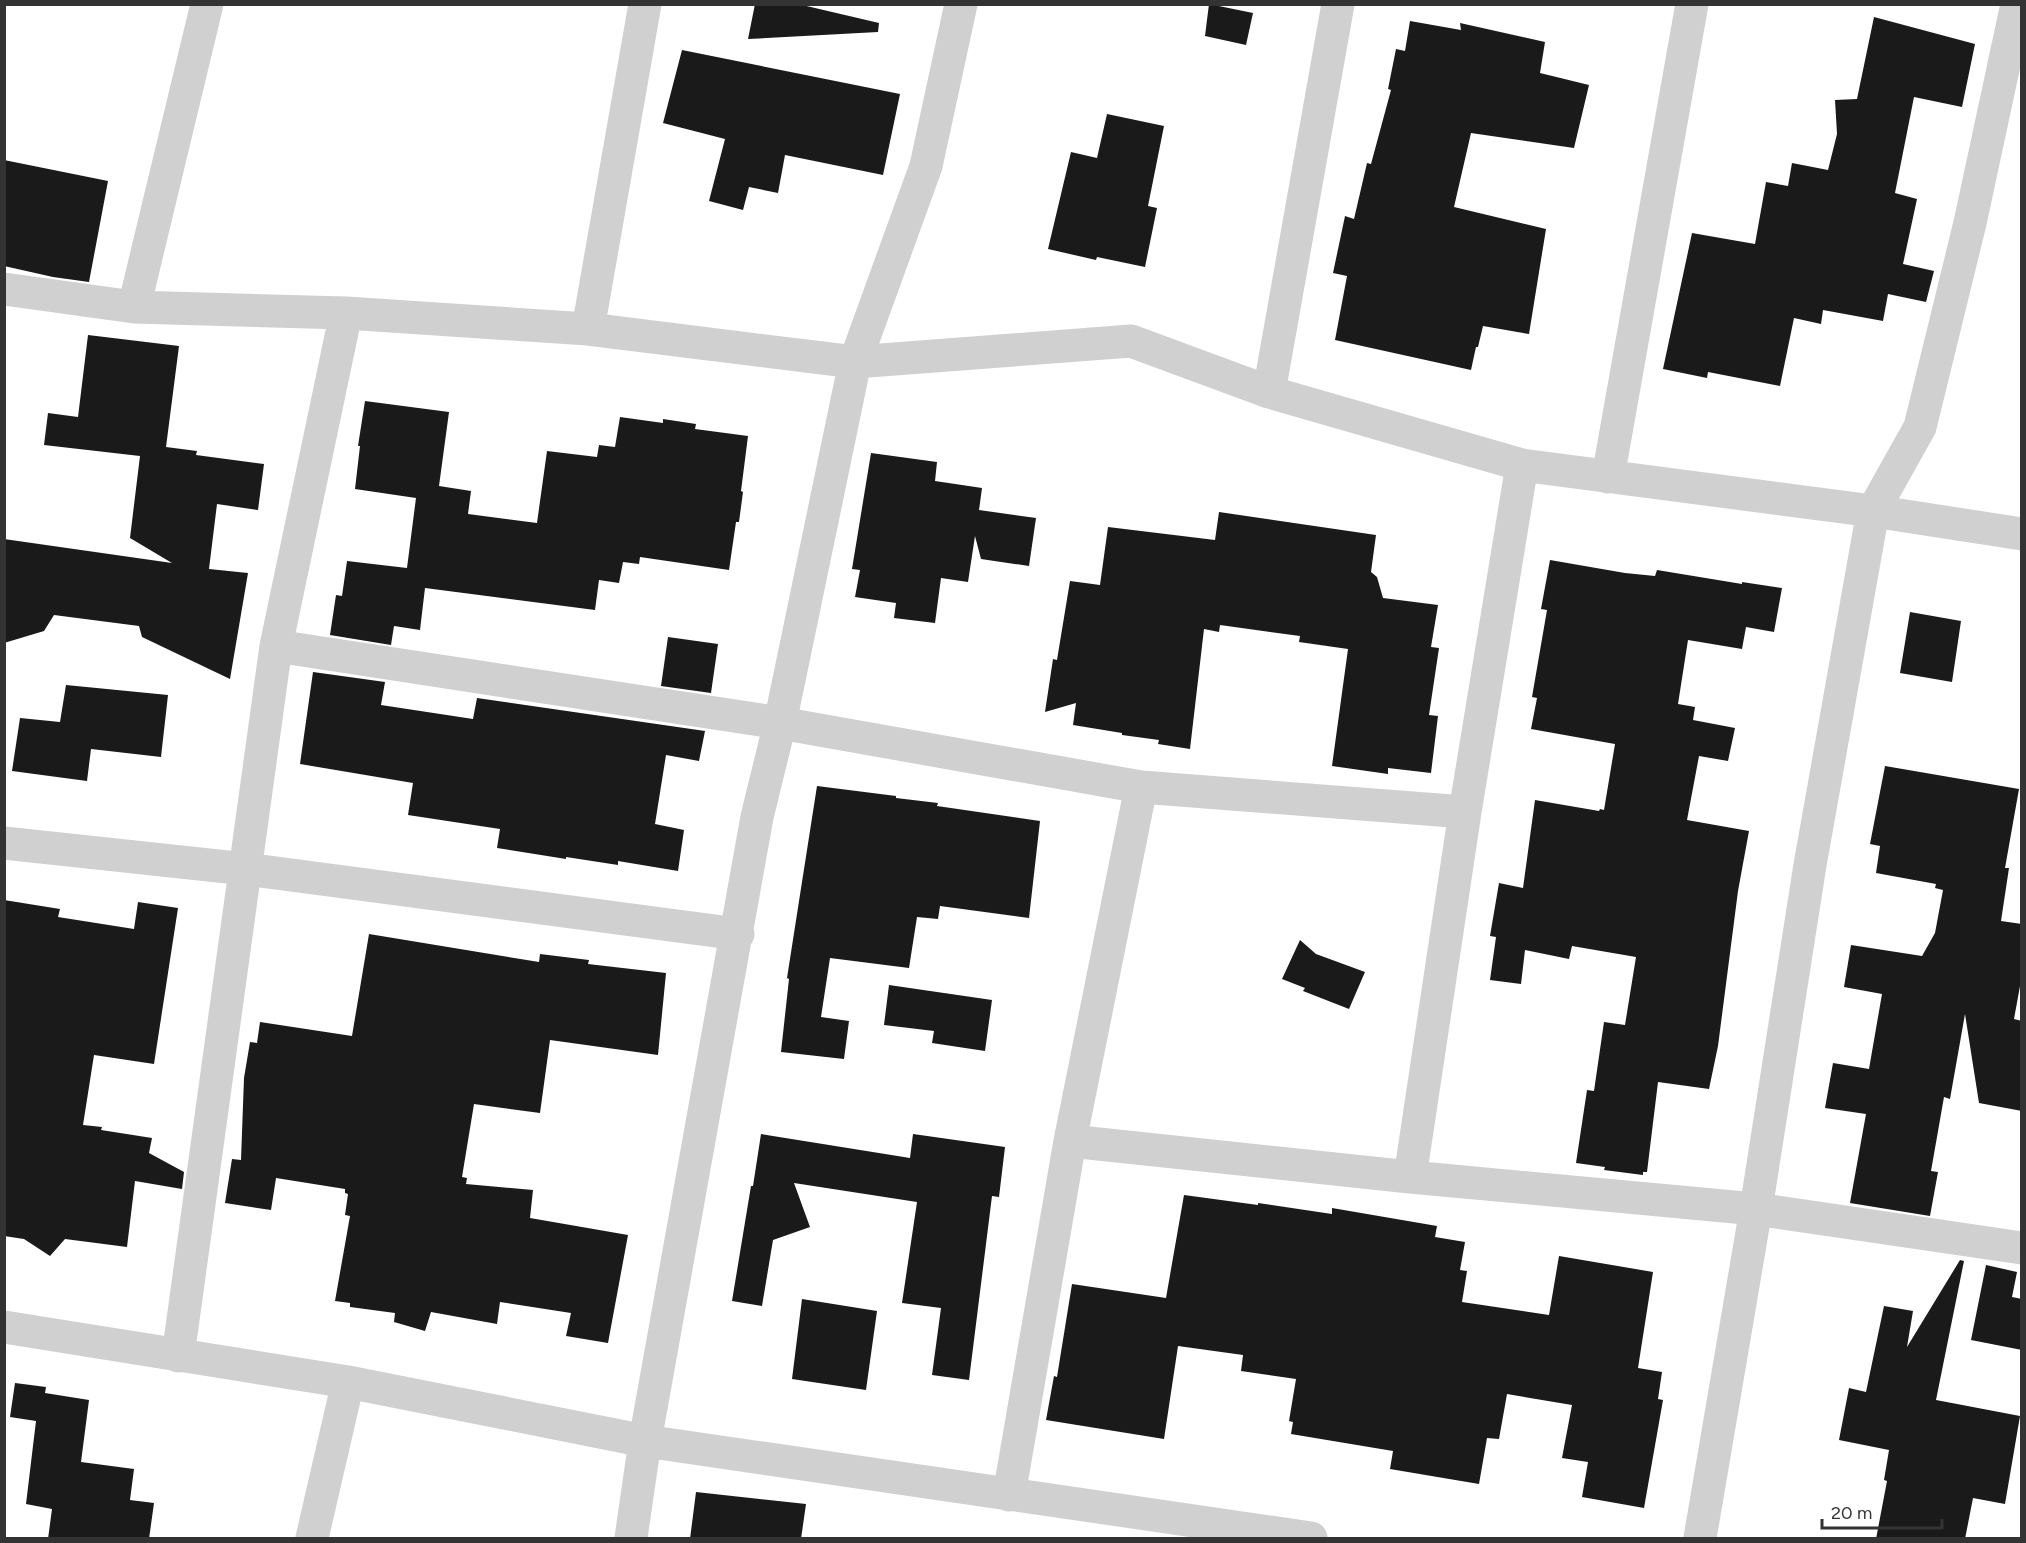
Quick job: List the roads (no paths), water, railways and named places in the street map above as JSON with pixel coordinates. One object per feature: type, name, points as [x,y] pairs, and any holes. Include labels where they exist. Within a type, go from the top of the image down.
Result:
[{"type":"street","points":[[134,307],[207,4]]},
{"type":"street","points":[[588,329],[645,4]]},
{"type":"street","points":[[631,1539],[645,1441],[738,934],[757,817],[780,723],[855,362],[926,166],[961,4]]},
{"type":"street","points":[[1269,392],[1338,4]]},
{"type":"street","points":[[1608,477],[1692,4]]},
{"type":"street","points":[[1700,1539],[1756,1209],[1810,865],[1873,511],[1920,427],[1970,223],[2017,4]]},
{"type":"street","points":[[4,289],[134,307],[346,314],[588,329],[855,362],[1131,342],[1269,392],[1522,465],[1873,511],[2022,534]]},
{"type":"street","points":[[178,1356],[276,646],[346,314]]},
{"type":"street","points":[[1410,1177],[1465,812],[1522,465]]},
{"type":"street","points":[[276,646],[780,723],[1141,787],[1465,812]]},
{"type":"street","points":[[1010,1495],[1070,1141],[1141,787]]},
{"type":"street","points":[[4,843],[246,869],[738,934]]},
{"type":"street","points":[[1070,1141],[1410,1177],[1756,1209],[2022,1248]]},
{"type":"street","points":[[4,1327],[348,1382],[645,1441],[1311,1539]]},
{"type":"street","points":[[312,1539],[348,1382]]}]
